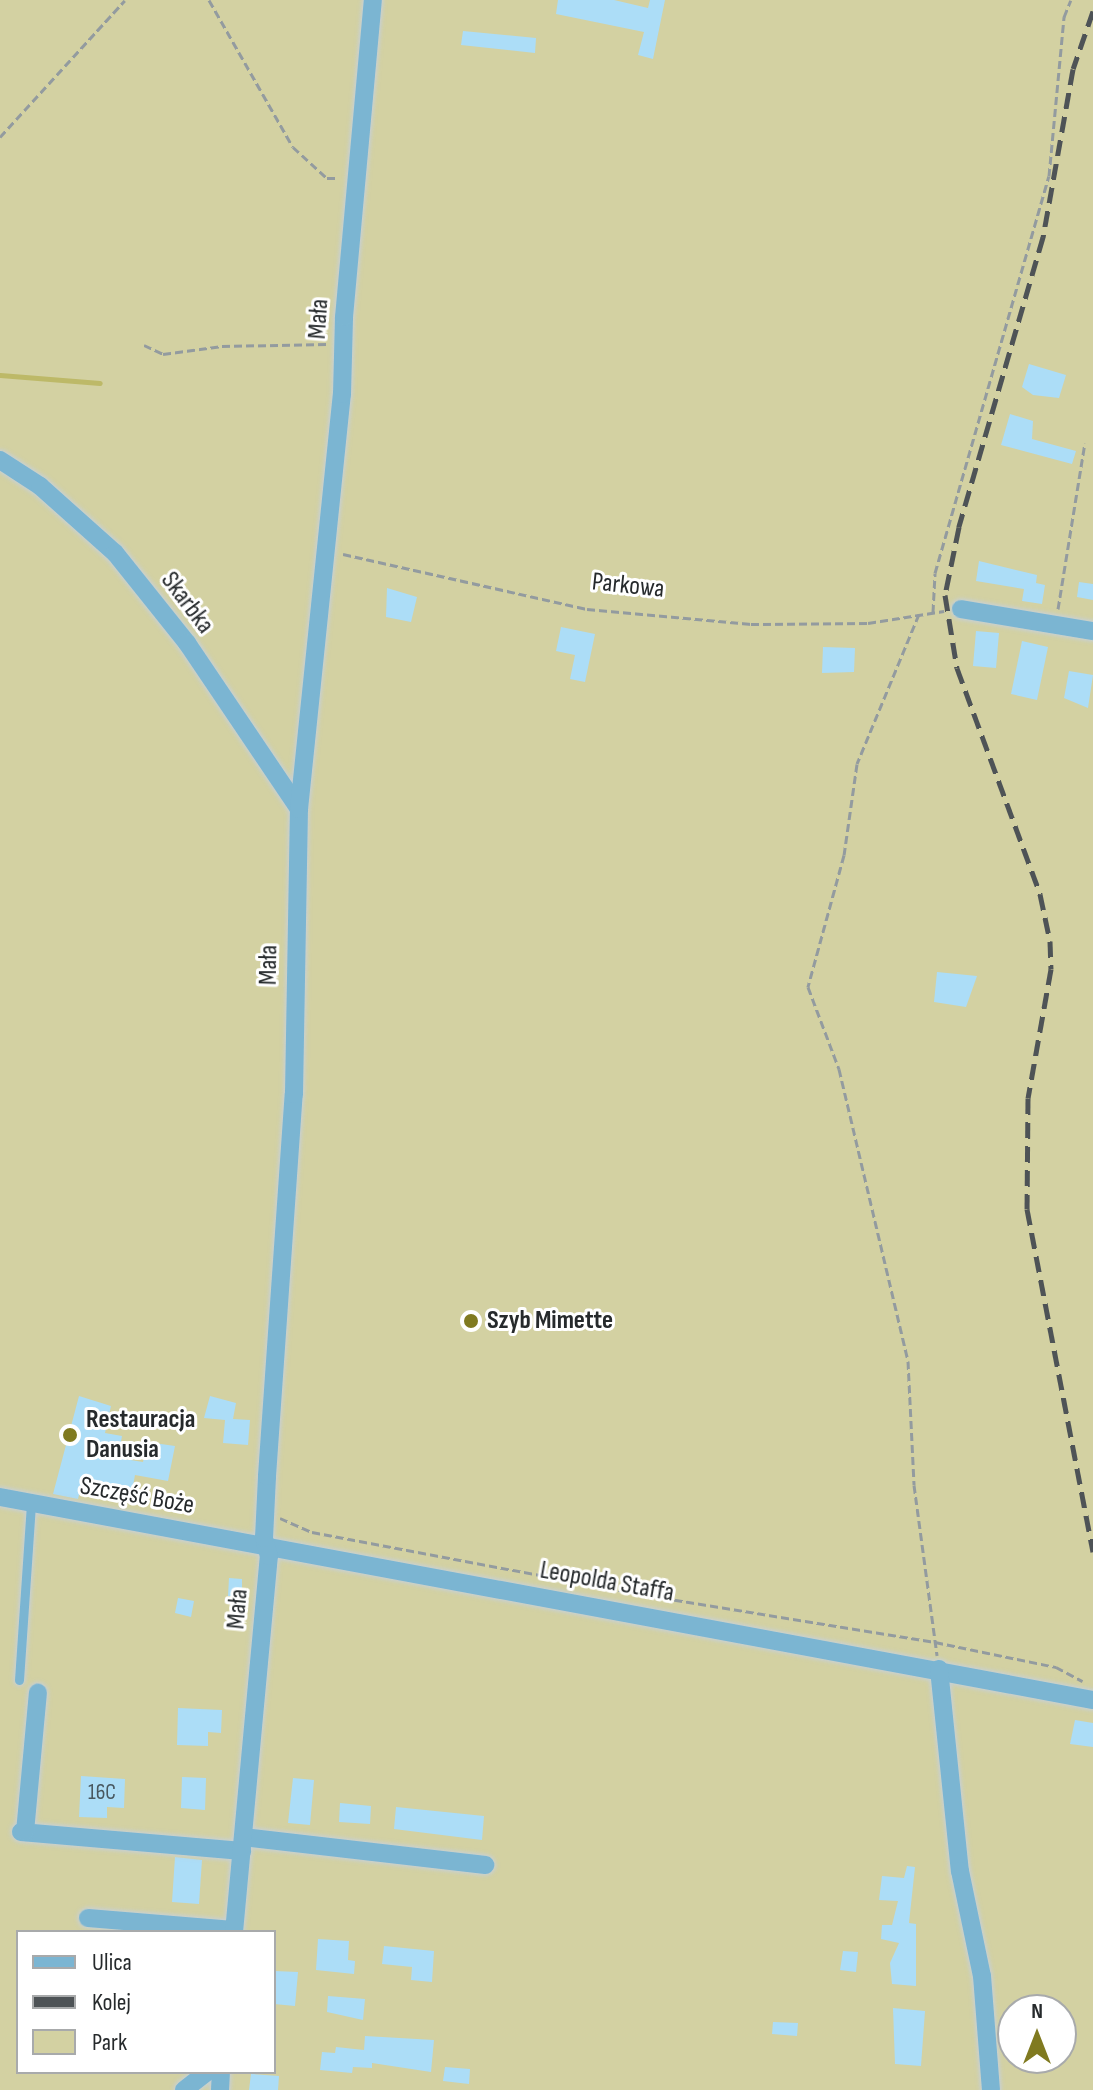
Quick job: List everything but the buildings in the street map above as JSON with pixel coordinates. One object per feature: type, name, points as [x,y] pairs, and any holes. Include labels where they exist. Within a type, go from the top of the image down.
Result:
[{"type":"street","name":"Mała","points":[[234,1930],[269,1556],[265,1546],[265,1514],[294,1107],[299,809],[342,394],[343,346],[373,0]]},
{"type":"street","name":"Skarbka","points":[[0,460],[40,486],[115,553],[187,643],[299,809]]},
{"type":"street","points":[[961,609],[1093,631]]},
{"type":"street","name":"Szczęść Boże","points":[[0,1497],[265,1546]]},
{"type":"street","name":"Leopolda Staffa","points":[[265,1546],[939,1669],[1091,1700]]},
{"type":"street","points":[[939,1669],[960,1871],[982,1976],[991,2090]]},
{"type":"street","points":[[38,1693],[23,1832],[242,1844],[485,1865]]},
{"type":"street","points":[[88,1918],[223,1930]]},
{"type":"street","points":[[184,2090],[204,2074]]},
{"type":"lane","points":[[19,1680],[31,1503]]},
{"type":"path","points":[[0,137],[125,0]]},
{"type":"path","points":[[209,0],[293,147],[327,178],[358,179]]},
{"type":"path","name":"Parkowa","points":[[324,550],[587,609],[751,624],[868,623],[933,612],[935,573],[1049,176],[1064,17],[1071,0]]},
{"type":"path","points":[[144,345],[163,354],[222,346],[343,346]]},
{"type":"path","points":[[1056,625],[1085,443]]},
{"type":"path","points":[[919,614],[857,764],[844,855],[808,987],[839,1069],[908,1361],[914,1485],[939,1669]]},
{"type":"path","points":[[265,1514],[312,1532],[639,1594],[935,1642],[1056,1667],[1088,1684],[1091,1700]]},
{"type":"green space","points":[[0,0],[1093,0],[1093,2090],[0,2090]]},
{"type":"waterway","points":[[0,375],[100,383]]},
{"type":"railway","points":[[1093,11],[1073,69],[1043,237],[959,527],[945,595],[957,668],[1040,894],[1050,941],[1051,969],[1028,1098],[1027,1209],[1093,1552]]},
{"type":"place","name":"Szyb Mimette","points":[[471,1321]]},
{"type":"place","name":"Restauracja Danusia","points":[[70,1435]]}]
